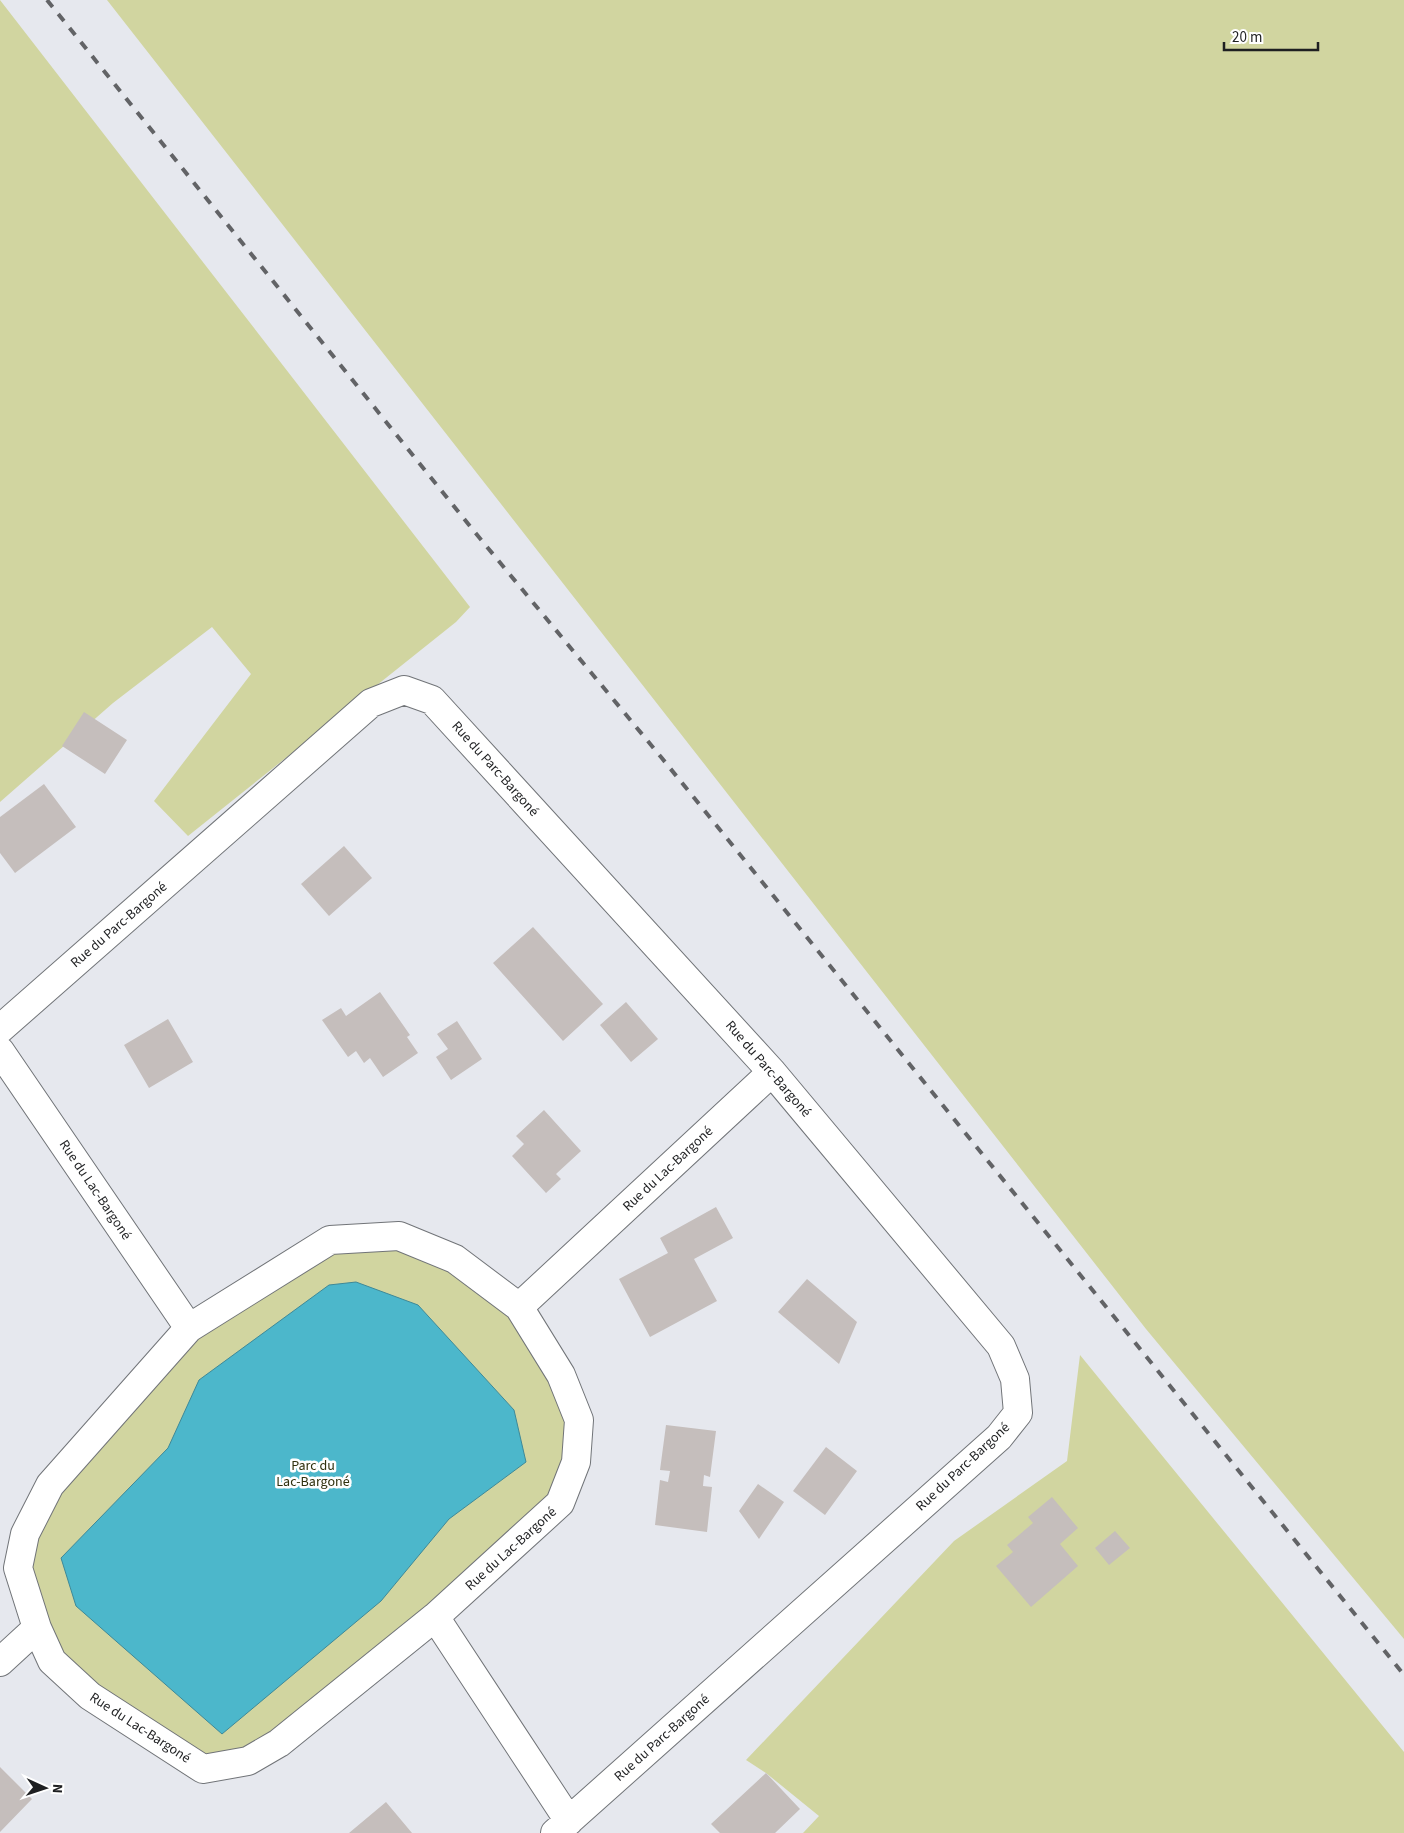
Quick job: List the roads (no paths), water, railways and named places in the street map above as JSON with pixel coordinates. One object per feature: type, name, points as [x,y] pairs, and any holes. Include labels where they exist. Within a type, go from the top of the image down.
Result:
[{"type":"street","name":"Rue du Parc-Bargoné","points":[[0,1029],[372,703],[404,690],[432,700],[772,1072],[1001,1346],[1015,1379],[1018,1413],[999,1437],[562,1827]]},
{"type":"street","name":"Rue du Lac-Bargoné","points":[[0,1052],[189,1328]]},
{"type":"street","name":"Rue du Lac-Bargoné","points":[[519,1307],[772,1072]]},
{"type":"street","name":"Rue du Lac-Bargoné","points":[[399,1236],[455,1259],[519,1307],[561,1375],[579,1420],[576,1462],[560,1503],[435,1617],[279,1743],[248,1761],[203,1769],[90,1696],[52,1661],[37,1628],[18,1568],[25,1534],[50,1486],[189,1328],[330,1240],[399,1236]]},
{"type":"street","points":[[435,1617],[562,1827]]},
{"type":"street","points":[[0,1662],[37,1628]]},
{"type":"water","points":[[356,1282],[418,1305],[514,1410],[526,1462],[449,1519],[381,1601],[222,1734],[76,1606],[61,1558],[168,1448],[199,1380],[329,1285]]},
{"type":"railway","points":[[47,0],[473,530],[661,757],[1404,1675]]},
{"type":"park label","name":"Parc du Lac-Bargoné","points":[[313,1474]]}]
